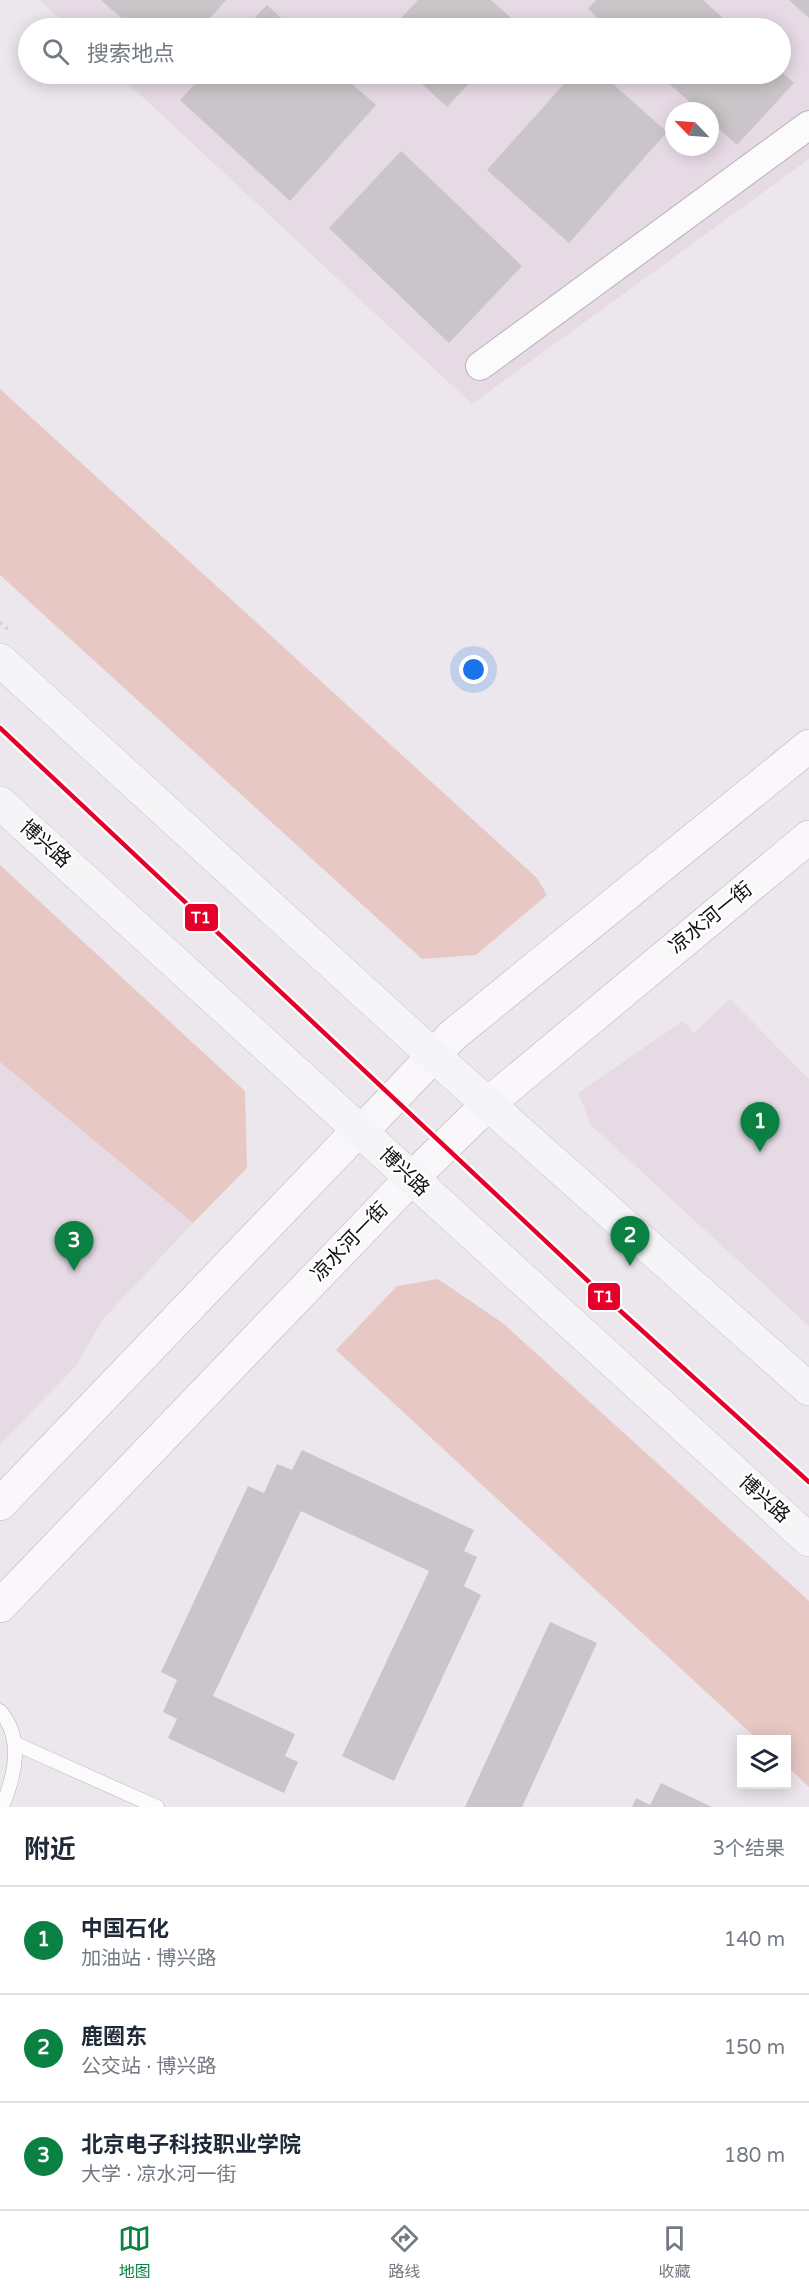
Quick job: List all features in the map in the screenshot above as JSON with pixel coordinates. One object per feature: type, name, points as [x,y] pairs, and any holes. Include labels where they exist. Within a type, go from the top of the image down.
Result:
[{"type":"main road","points":[[0,660],[435,1057],[809,1389]]},
{"type":"main road","points":[[0,1504],[347,1142],[362,1131],[435,1057],[453,1035],[809,746]]},
{"type":"main road","name":"博兴路","points":[[0,803],[809,1540]]},
{"type":"main road","name":"凉水河一街","points":[[0,1606],[411,1179],[489,1103],[809,837]]},
{"type":"street","points":[[480,366],[809,125]]},
{"type":"lane","points":[[0,1711],[6,1718],[16,1744],[13,1780],[2,1807]]},
{"type":"lane","points":[[16,1744],[157,1807]]},
{"type":"shaded area","points":[[39,0],[809,0],[809,159],[472,404],[129,84],[791,84],[791,18],[59,18]]},
{"type":"shaded area","points":[[0,389],[537,878],[547,895],[476,955],[422,959],[0,575]]},
{"type":"shaded area","points":[[0,865],[245,1091],[247,1168],[193,1223],[0,1062]]},
{"type":"shaded area","points":[[730,999],[809,1079],[809,1326],[591,1125],[578,1093],[683,1021],[694,1033]]},
{"type":"shaded area","points":[[0,1062],[193,1223],[103,1319],[76,1366],[0,1444]]},
{"type":"shaded area","points":[[438,1279],[504,1324],[809,1601],[809,1787],[791,1770],[791,1735],[753,1735],[336,1350],[397,1286]]},
{"type":"building","points":[[101,0],[226,0],[210,18],[122,18]]},
{"type":"building","points":[[418,0],[491,0],[511,18],[401,18]]},
{"type":"building","points":[[596,0],[703,0],[723,18],[598,18],[588,9]]},
{"type":"building","points":[[789,0],[809,0],[809,18]]},
{"type":"building","points":[[267,5],[281,18],[255,18]]},
{"type":"building","points":[[791,80],[794,83],[737,145],[719,129],[719,102],[690,102],[669,84],[791,84]]},
{"type":"building","points":[[195,84],[352,84],[376,105],[290,201],[180,100]]},
{"type":"building","points":[[422,84],[469,84],[447,107]]},
{"type":"building","points":[[564,84],[613,84],[665,130],[665,134],[569,243],[487,170]]},
{"type":"building","points":[[401,151],[522,266],[449,343],[329,228]]},
{"type":"building","points":[[302,1450],[474,1530],[464,1551],[477,1557],[464,1586],[481,1595],[394,1781],[342,1756],[429,1571],[301,1511],[213,1696],[295,1734],[285,1756],[298,1762],[284,1793],[168,1738],[177,1719],[163,1712],[177,1680],[161,1672],[248,1486],[264,1493],[277,1464],[292,1470]]},
{"type":"building","points":[[550,1622],[597,1643],[522,1807],[465,1807]]},
{"type":"building","points":[[661,1783],[712,1807],[632,1807],[636,1798],[650,1805]]},
{"type":"transit line","name":"T1","points":[[0,728],[605,1297],[809,1482]]},
{"type":"place","name":"中国石化","points":[[760,1152]]},
{"type":"place","name":"鹿圈东","points":[[630,1266]]},
{"type":"place","name":"北京电子科技职业学院","points":[[74,1271]]}]
